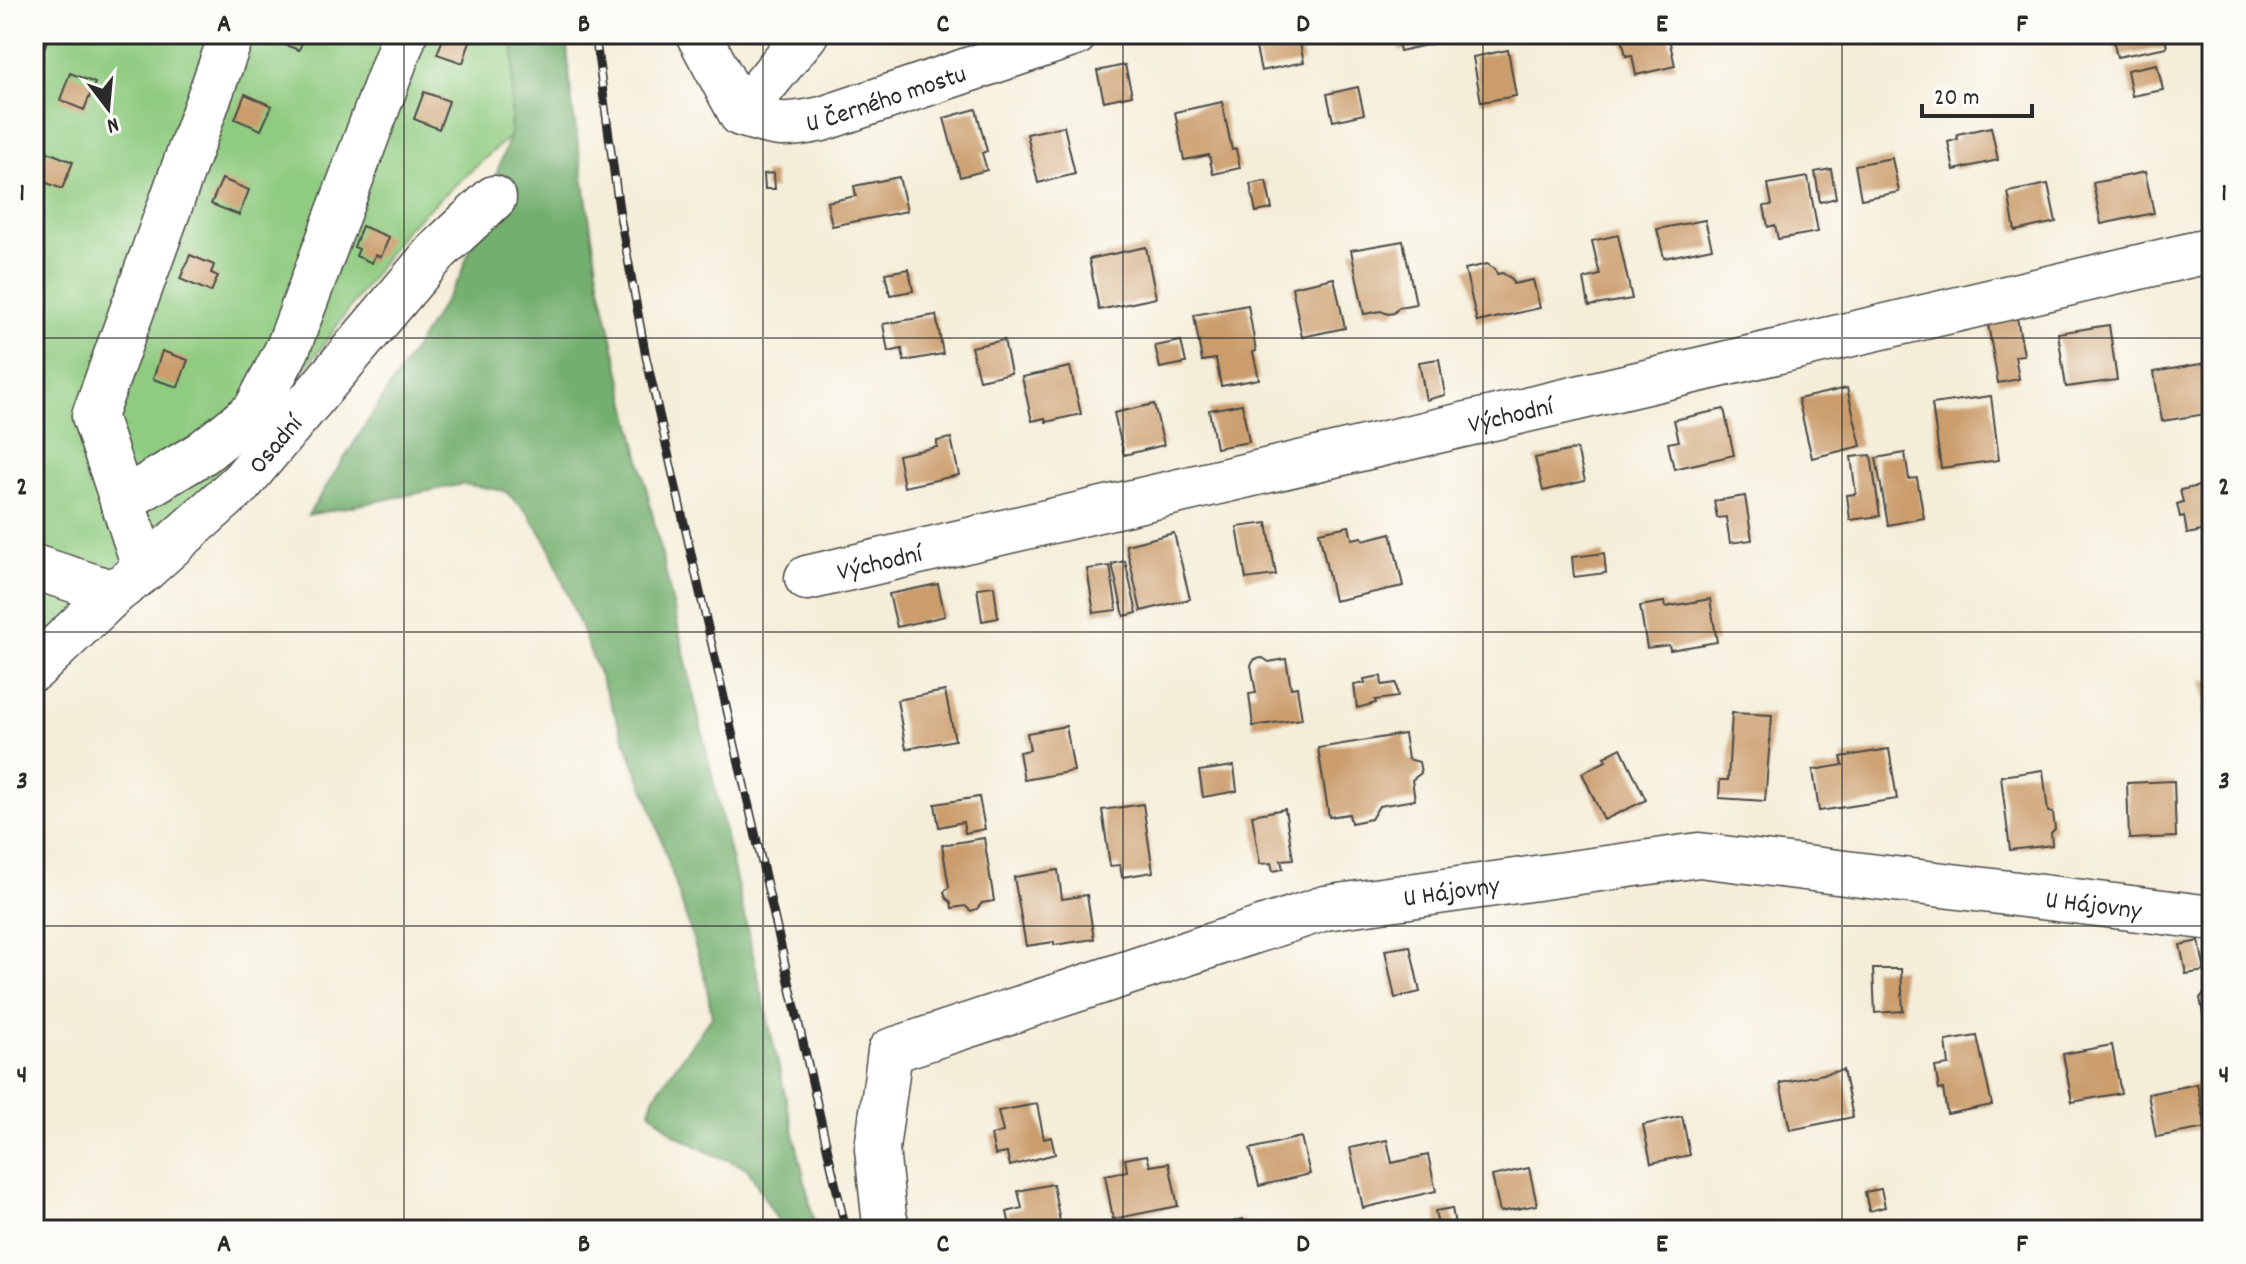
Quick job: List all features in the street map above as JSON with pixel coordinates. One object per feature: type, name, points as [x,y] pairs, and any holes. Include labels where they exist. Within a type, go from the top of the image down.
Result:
[{"type":"street","points":[[34,567],[130,581],[122,501],[94,416],[232,34]]},
{"type":"street","points":[[122,501],[202,453],[255,411],[288,348],[405,34]]},
{"type":"street","points":[[698,34],[741,114],[806,34]]},
{"type":"street","name":"U Černého mostu","points":[[741,114],[773,125],[795,125],[822,119],[1075,34]]},
{"type":"street","name":"Osadní","points":[[34,669],[241,483],[436,252],[494,198]]},
{"type":"street","name":"Východní","points":[[807,578],[2212,250]]},
{"type":"street","name":"U Hájovny","points":[[888,1230],[877,1149],[890,1051],[1325,908],[1699,855],[2212,918]]},
{"type":"green space","points":[[34,34],[515,34],[510,136],[407,228],[225,482],[34,647]]},
{"type":"green space","points":[[515,34],[566,34],[572,105],[599,281],[816,1230],[781,1230],[747,1168],[674,1134],[650,1111],[655,1095],[712,1016],[705,977],[650,804],[548,544],[528,513],[505,491],[463,484],[308,515],[460,277],[510,136]]},
{"type":"building","points":[[277,34],[318,34],[316,39],[305,35],[299,50],[274,41]]},
{"type":"building","points":[[445,34],[472,35],[463,63],[437,54]]},
{"type":"building","points":[[1253,34],[1298,34],[1304,62],[1261,71]]},
{"type":"building","points":[[1396,34],[1452,34],[1453,39],[1400,51]]},
{"type":"building","points":[[1621,34],[1668,34],[1675,66],[1636,75],[1632,55],[1626,56]]},
{"type":"building","points":[[2112,34],[2164,34],[2167,47],[2117,57]]},
{"type":"building","points":[[34,36],[47,41],[38,64],[34,62]]},
{"type":"building","points":[[1508,50],[1516,96],[1481,102],[1473,57]]},
{"type":"building","points":[[2157,64],[2163,90],[2132,96],[2127,70]]},
{"type":"building","points":[[1125,65],[1132,95],[1104,101],[1097,71]]},
{"type":"building","points":[[70,73],[95,83],[84,110],[60,100]]},
{"type":"building","points":[[1358,87],[1364,114],[1333,121],[1327,94]]},
{"type":"building","points":[[424,92],[449,101],[439,129],[414,119]]},
{"type":"building","points":[[245,94],[272,106],[261,130],[235,119]]},
{"type":"building","points":[[1222,102],[1232,150],[1236,149],[1240,168],[1213,174],[1209,155],[1184,160],[1175,112]]},
{"type":"building","points":[[976,109],[987,151],[982,153],[987,170],[960,177],[944,118]]},
{"type":"building","points":[[1064,126],[1075,174],[1038,183],[1027,134]]},
{"type":"building","points":[[1991,127],[1998,160],[1954,170],[1948,142],[1958,139],[1957,134]]},
{"type":"building","points":[[48,152],[73,162],[62,189],[37,179]]},
{"type":"building","points":[[1892,158],[1899,192],[1861,199],[1855,165]]},
{"type":"building","points":[[1831,169],[1836,198],[1820,202],[1815,172]]},
{"type":"building","points":[[2145,172],[2154,213],[2101,224],[2093,183]]},
{"type":"building","points":[[774,173],[775,189],[765,189],[764,174]]},
{"type":"building","points":[[899,177],[907,211],[832,226],[827,202],[856,196],[854,186]]},
{"type":"building","points":[[1808,177],[1818,232],[1778,239],[1775,225],[1768,227],[1764,206],[1772,205],[1768,184]]},
{"type":"building","points":[[222,179],[249,190],[239,215],[211,204]]},
{"type":"building","points":[[1266,181],[1272,209],[1256,212],[1250,184]]},
{"type":"building","points":[[2048,184],[2056,222],[2015,231],[2008,192]]},
{"type":"building","points":[[1705,220],[1712,248],[1664,258],[1657,229]]},
{"type":"building","points":[[362,226],[389,237],[381,257],[375,255],[372,263],[356,256],[359,249],[354,247]]},
{"type":"building","points":[[1618,235],[1632,299],[1589,306],[1584,279],[1600,275],[1592,241]]},
{"type":"building","points":[[1403,241],[1416,304],[1399,307],[1394,313],[1381,311],[1364,314],[1351,250]]},
{"type":"building","points":[[1146,247],[1156,298],[1099,310],[1089,259]]},
{"type":"building","points":[[190,255],[214,265],[211,273],[218,276],[211,292],[180,279]]},
{"type":"building","points":[[1487,264],[1497,274],[1502,273],[1512,279],[1513,284],[1533,280],[1540,308],[1477,322],[1465,269]]},
{"type":"building","points":[[909,269],[913,291],[890,295],[885,273]]},
{"type":"building","points":[[1334,278],[1345,328],[1302,337],[1292,287]]},
{"type":"building","points":[[1248,305],[1259,379],[1221,386],[1216,359],[1202,361],[1194,315]]},
{"type":"building","points":[[936,315],[943,354],[904,361],[902,349],[888,352],[883,324]]},
{"type":"building","points":[[2017,318],[2024,355],[2015,356],[2019,379],[1998,383],[1988,324]]},
{"type":"building","points":[[2109,325],[2117,380],[2066,387],[2058,333]]},
{"type":"building","points":[[1004,340],[1011,373],[979,380],[971,347]]},
{"type":"building","points":[[1181,341],[1186,363],[1160,368],[1155,346]]},
{"type":"building","points":[[162,351],[188,360],[178,387],[153,379]]},
{"type":"building","points":[[1439,359],[1445,395],[1426,400],[1419,362]]},
{"type":"building","points":[[2212,362],[2212,413],[2162,421],[2154,372]]},
{"type":"building","points":[[1070,367],[1081,414],[1046,422],[1045,418],[1032,421],[1022,377]]},
{"type":"building","points":[[1847,388],[1861,446],[1812,458],[1798,399]]},
{"type":"building","points":[[1991,396],[1999,460],[1941,468],[1932,404]]},
{"type":"building","points":[[1154,404],[1164,445],[1124,455],[1114,413]]},
{"type":"building","points":[[1242,404],[1249,442],[1216,448],[1209,410]]},
{"type":"building","points":[[1724,409],[1734,455],[1674,469],[1668,443],[1679,441],[1674,420]]},
{"type":"building","points":[[951,438],[959,475],[904,487],[898,455],[937,447],[937,441]]},
{"type":"building","points":[[1577,449],[1585,481],[1543,491],[1535,458]]},
{"type":"building","points":[[1905,453],[1909,479],[1917,478],[1924,518],[1888,525],[1876,458]]},
{"type":"building","points":[[1871,455],[1880,516],[1850,520],[1847,495],[1856,494],[1851,457]]},
{"type":"building","points":[[2205,485],[2212,529],[2187,534],[2184,516],[2180,517],[2177,504],[2183,502],[2180,490]]},
{"type":"building","points":[[1745,496],[1752,540],[1730,543],[1726,517],[1717,518],[1714,501]]},
{"type":"building","points":[[1267,523],[1276,575],[1246,579],[1237,527]]},
{"type":"building","points":[[1349,526],[1352,539],[1362,537],[1363,540],[1391,533],[1403,586],[1334,601],[1319,532]]},
{"type":"building","points":[[1174,533],[1190,599],[1141,611],[1126,545]]},
{"type":"building","points":[[1604,553],[1606,573],[1574,577],[1572,557]]},
{"type":"building","points":[[1125,561],[1137,613],[1124,616],[1112,564]]},
{"type":"building","points":[[1110,566],[1117,610],[1094,613],[1087,569]]},
{"type":"building","points":[[938,584],[945,616],[897,627],[889,594]]},
{"type":"building","points":[[994,586],[998,618],[982,621],[977,588]]},
{"type":"building","points":[[1710,599],[1717,642],[1670,650],[1669,645],[1647,648],[1640,606],[1664,602],[1665,607]]},
{"type":"building","points":[[1263,658],[1269,662],[1286,659],[1291,688],[1297,687],[1302,719],[1253,726],[1249,694],[1256,693],[1251,665],[1255,659]]},
{"type":"building","points":[[1381,676],[1382,685],[1396,683],[1398,697],[1375,700],[1376,703],[1357,708],[1354,685],[1365,683],[1364,679]]},
{"type":"building","points":[[2212,680],[2210,736],[2208,724],[2205,725],[2201,681]]},
{"type":"building","points":[[945,691],[955,740],[906,749],[897,700]]},
{"type":"building","points":[[1732,713],[1772,715],[1765,801],[1719,798],[1720,780],[1728,780]]},
{"type":"building","points":[[1066,726],[1074,771],[1024,780],[1019,752],[1030,750],[1027,733]]},
{"type":"building","points":[[1404,734],[1408,759],[1419,762],[1421,773],[1412,780],[1415,800],[1379,806],[1371,819],[1351,823],[1349,814],[1329,817],[1318,748]]},
{"type":"building","points":[[1621,748],[1646,800],[1604,820],[1582,773],[1606,761],[1604,757]]},
{"type":"building","points":[[1889,749],[1897,799],[1819,811],[1813,770],[1843,765],[1841,757]]},
{"type":"building","points":[[1234,766],[1237,791],[1203,797],[1199,771]]},
{"type":"building","points":[[2043,770],[2048,812],[2053,813],[2055,829],[2051,833],[2052,845],[2010,850],[2001,776]]},
{"type":"building","points":[[2174,781],[2176,837],[2129,839],[2127,783]]},
{"type":"building","points":[[979,797],[985,829],[965,833],[963,822],[939,827],[935,804]]},
{"type":"building","points":[[1143,804],[1153,872],[1122,877],[1120,865],[1110,866],[1102,810]]},
{"type":"building","points":[[1285,809],[1293,859],[1281,860],[1283,869],[1273,871],[1271,863],[1260,864],[1252,815]]},
{"type":"building","points":[[984,838],[994,901],[982,903],[971,911],[965,906],[952,908],[944,892],[949,887],[942,845]]},
{"type":"building","points":[[1058,870],[1062,899],[1087,895],[1094,939],[1026,946],[1014,877]]},
{"type":"building","points":[[2199,941],[2205,971],[2186,974],[2180,945]]},
{"type":"building","points":[[1410,946],[1420,992],[1395,998],[1385,950]]},
{"type":"building","points":[[1873,969],[1901,969],[1903,1011],[1875,1013]]},
{"type":"building","points":[[2212,987],[2212,1038],[2208,1039],[2200,998]]},
{"type":"building","points":[[1977,1036],[1992,1105],[1947,1114],[1935,1067],[1949,1065],[1946,1041]]},
{"type":"building","points":[[2112,1045],[2121,1093],[2072,1102],[2063,1054]]},
{"type":"building","points":[[1843,1070],[1853,1117],[1790,1130],[1780,1083]]},
{"type":"building","points":[[2197,1084],[2206,1128],[2156,1137],[2148,1094]]},
{"type":"building","points":[[1037,1104],[1044,1139],[1051,1137],[1055,1154],[1010,1166],[1007,1153],[995,1155],[991,1135],[1003,1132],[998,1111]]},
{"type":"building","points":[[1682,1116],[1690,1155],[1651,1163],[1643,1125]]},
{"type":"building","points":[[1301,1137],[1310,1174],[1259,1186],[1250,1149]]},
{"type":"building","points":[[1387,1140],[1392,1163],[1428,1155],[1436,1191],[1363,1208],[1350,1148]]},
{"type":"building","points":[[1147,1155],[1150,1166],[1169,1163],[1178,1206],[1113,1219],[1105,1175],[1127,1171],[1125,1159]]},
{"type":"building","points":[[1529,1168],[1537,1205],[1500,1212],[1492,1176]]},
{"type":"building","points":[[1053,1184],[1060,1222],[1068,1221],[1069,1230],[1044,1230],[1043,1227],[1011,1230],[1007,1212],[1022,1208],[1018,1191]]},
{"type":"building","points":[[1881,1189],[1885,1207],[1869,1211],[1865,1192]]},
{"type":"building","points":[[1452,1208],[1456,1230],[1439,1230],[1435,1211]]},
{"type":"building","points":[[1243,1219],[1247,1230],[1223,1230],[1222,1225]]},
{"type":"building","points":[[2127,1219],[2130,1230],[2098,1230]]},
{"type":"railway","points":[[595,34],[620,216],[646,357],[846,1230]]}]
